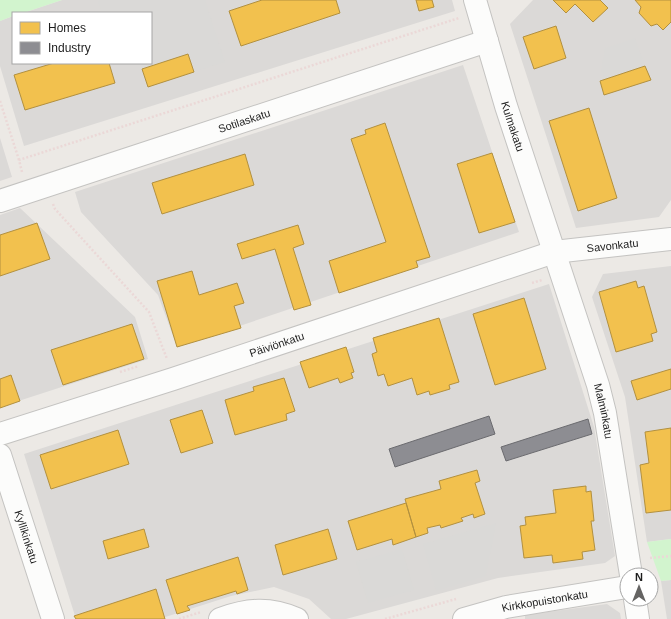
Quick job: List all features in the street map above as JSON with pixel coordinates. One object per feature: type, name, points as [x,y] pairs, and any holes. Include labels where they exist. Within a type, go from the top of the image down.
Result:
[{"type":"street","name":"Kulmakatu","points":[[476,5],[506,106],[554,252]]},
{"type":"street","name":"Sotilaskatu","points":[[0,201],[487,41]]},
{"type":"street","name":"Savonkatu","points":[[554,252],[671,239]]},
{"type":"street","name":"Päiviönkatu","points":[[0,434],[173,379],[554,252]]},
{"type":"street","name":"Malminkatu","points":[[554,252],[598,385],[637,567]]},
{"type":"street","name":"Kyllikinkatu","points":[[0,456],[53,619]]},
{"type":"street","name":"Kirkkopuistonkatu","points":[[464,619],[506,607],[619,588]]},
{"type":"street","points":[[636,607],[638,619]]},
{"type":"street","points":[[220,619],[241,612],[255,610],[282,612],[297,619]]},
{"type":"path","points":[[19,160],[476,5]]},
{"type":"path","points":[[0,101],[24,179]]},
{"type":"path","points":[[48,185],[55,209],[149,312],[166,358]]},
{"type":"path","points":[[637,567],[671,556]]},
{"type":"shaded area","points":[[62,0],[452,0],[455,11],[24,146],[0,66],[0,21],[12,16],[12,64],[152,64],[152,12],[26,12]]},
{"type":"shaded area","points":[[100,0],[205,0],[225,62],[194,72],[142,69],[140,64],[152,64],[152,12],[102,12],[98,2]]},
{"type":"shaded area","points":[[533,0],[671,0],[671,200],[659,217],[576,228],[510,24]]},
{"type":"shaded area","points":[[635,38],[645,66],[605,80],[601,70],[605,48]]},
{"type":"shaded area","points":[[463,65],[519,232],[177,347],[158,295],[81,212],[75,192]]},
{"type":"shaded area","points":[[0,138],[12,177],[0,181]]},
{"type":"shaded area","points":[[20,208],[135,317],[148,359],[0,407],[0,215]]},
{"type":"shaded area","points":[[671,266],[671,539],[647,542],[625,397],[592,297],[603,274]]},
{"type":"shaded area","points":[[549,284],[594,427],[615,556],[605,563],[498,578],[346,619],[331,619],[309,599],[274,587],[231,596],[159,619],[76,619],[24,454]]},
{"type":"shaded area","points":[[496,523],[486,576],[436,591],[423,544]]},
{"type":"shaded area","points":[[402,549],[414,590],[368,603],[356,562]]},
{"type":"shaded area","points":[[671,580],[671,619],[667,619],[661,581]]},
{"type":"shaded area","points":[[607,604],[620,613],[621,619],[525,619],[525,615]]},
{"type":"green space","points":[[0,0],[62,0],[26,12],[12,12],[12,16],[0,21]]},
{"type":"green space","points":[[671,539],[671,580],[661,581],[659,567],[656,567],[647,542]]},
{"type":"building: Homes","points":[[262,0],[336,0],[340,13],[241,46],[229,11]]},
{"type":"building: Homes","points":[[416,0],[432,0],[434,7],[419,11]]},
{"type":"building: Homes","points":[[553,0],[600,0],[608,8],[593,22],[575,4],[566,13]]},
{"type":"building: Homes","points":[[635,0],[671,0],[671,22],[663,30],[657,24],[651,26],[639,13],[641,7]]},
{"type":"building: Homes","points":[[556,26],[566,58],[534,69],[523,37]]},
{"type":"building: Homes","points":[[188,54],[194,72],[148,87],[142,69]]},
{"type":"building: Homes","points":[[51,64],[109,64],[115,83],[25,110],[14,75]]},
{"type":"building: Homes","points":[[645,66],[651,80],[604,95],[600,81]]},
{"type":"building: Homes","points":[[589,108],[617,198],[578,211],[549,121]]},
{"type":"building: Homes","points":[[385,123],[430,257],[416,261],[418,267],[339,293],[329,261],[386,242],[351,139],[366,134],[365,130]]},
{"type":"building: Homes","points":[[492,153],[515,222],[479,233],[457,164]]},
{"type":"building: Homes","points":[[245,154],[254,185],[162,214],[152,183]]},
{"type":"building: Homes","points":[[37,223],[50,259],[0,276],[0,235]]},
{"type":"building: Homes","points":[[298,225],[304,244],[293,248],[311,305],[294,310],[275,249],[242,259],[237,244]]},
{"type":"building: Homes","points":[[192,271],[199,295],[237,283],[244,303],[234,306],[241,328],[177,347],[157,281]]},
{"type":"building: Homes","points":[[636,281],[638,288],[644,286],[657,332],[651,334],[653,341],[616,352],[599,292]]},
{"type":"building: Homes","points":[[524,298],[546,369],[495,385],[473,314]]},
{"type":"building: Homes","points":[[439,318],[459,382],[449,385],[450,389],[430,395],[429,391],[417,395],[412,378],[388,386],[384,374],[378,376],[372,354],[377,352],[373,338]]},
{"type":"building: Homes","points":[[132,324],[144,359],[63,385],[51,350]]},
{"type":"building: Homes","points":[[346,347],[354,372],[351,373],[353,378],[340,383],[338,378],[309,388],[300,362]]},
{"type":"building: Homes","points":[[671,369],[671,389],[637,400],[631,381]]},
{"type":"building: Homes","points":[[11,375],[20,401],[0,408],[0,379]]},
{"type":"building: Homes","points":[[284,378],[295,411],[286,414],[287,420],[235,435],[225,400],[254,391],[253,387]]},
{"type":"building: Homes","points":[[202,410],[213,443],[181,453],[170,420]]},
{"type":"building: Homes","points":[[671,428],[671,510],[646,513],[640,465],[649,463],[645,432]]},
{"type":"building: Homes","points":[[118,430],[129,464],[51,489],[40,455]]},
{"type":"building: Homes","points":[[477,470],[480,481],[475,483],[485,514],[474,518],[473,514],[461,518],[463,521],[441,528],[440,525],[427,528],[428,533],[416,537],[405,499],[441,489],[439,481]]},
{"type":"building: Homes","points":[[586,486],[586,492],[591,491],[594,521],[591,521],[595,550],[582,552],[583,559],[553,563],[552,555],[524,558],[520,526],[526,525],[525,517],[556,513],[553,490]]},
{"type":"building: Homes","points":[[406,503],[416,537],[393,545],[392,539],[357,550],[348,521]]},
{"type":"building: Homes","points":[[144,529],[149,547],[108,559],[103,541]]},
{"type":"building: Homes","points":[[328,529],[337,559],[283,575],[275,545]]},
{"type":"building: Homes","points":[[238,557],[248,590],[237,594],[236,591],[187,606],[190,610],[177,614],[166,580]]},
{"type":"building: Homes","points":[[156,589],[165,619],[76,619],[74,616]]},
{"type":"building: Industry","points":[[489,416],[495,434],[395,467],[389,449]]},
{"type":"building: Industry","points":[[588,419],[592,434],[506,461],[501,447]]}]
